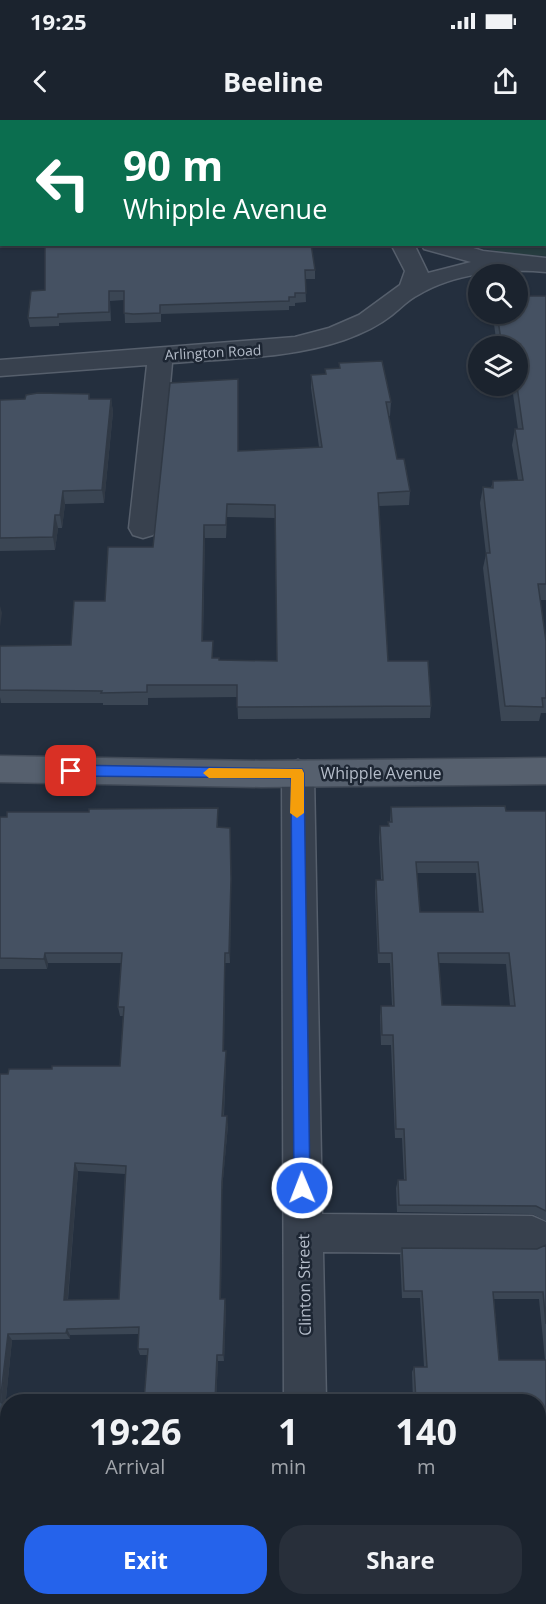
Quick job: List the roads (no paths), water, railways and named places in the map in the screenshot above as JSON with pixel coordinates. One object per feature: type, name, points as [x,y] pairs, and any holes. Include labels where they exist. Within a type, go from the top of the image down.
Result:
[{"type":"main road","name":"Whipple Avenue","points":[[0,769],[298,773],[546,771]]},
{"type":"street","points":[[403,246],[417,271],[411,288]]},
{"type":"street","points":[[439,246],[482,258],[546,265]]},
{"type":"street","name":"Arlington Road","points":[[0,368],[265,349],[325,339],[375,316],[411,288],[455,272],[513,263]]},
{"type":"street","points":[[143,528],[160,355]]},
{"type":"street","name":"Clinton Street","points":[[298,773],[305,1394]]},
{"type":"street","points":[[303,1233],[532,1235]]}]
